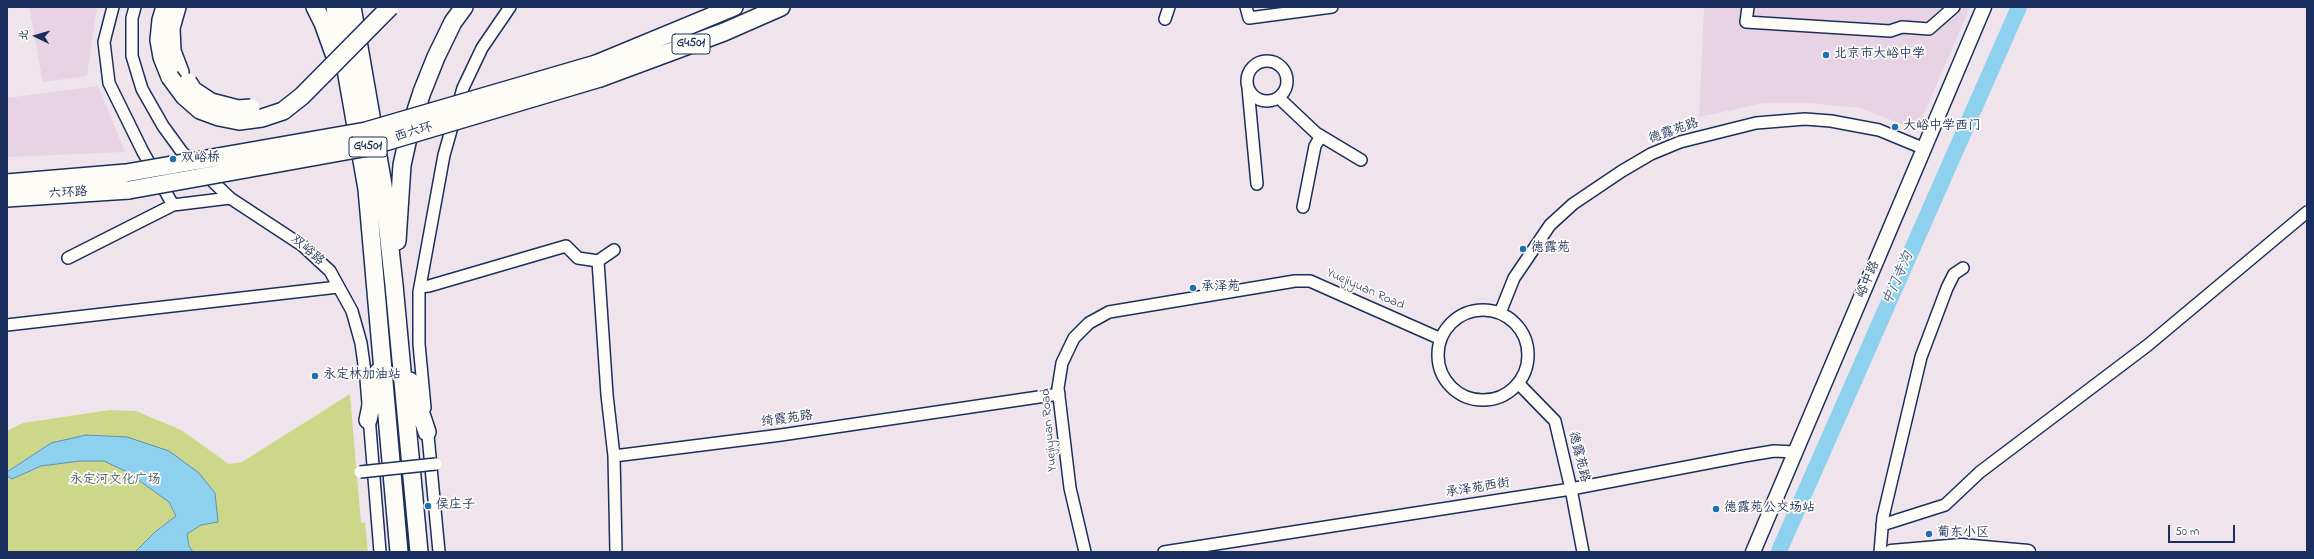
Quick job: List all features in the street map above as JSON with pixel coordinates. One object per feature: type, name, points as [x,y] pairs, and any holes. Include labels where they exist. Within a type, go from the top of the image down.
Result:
[{"type":"highway","points":[[165,7],[161,20],[160,40],[162,57],[175,75],[184,96],[200,110],[219,117],[239,120],[262,118],[283,111],[302,96],[390,7]]},
{"type":"highway","points":[[177,7],[171,28],[175,75],[193,90],[211,102],[238,109],[265,107],[287,96],[378,7]]},
{"type":"highway","points":[[314,7],[323,23],[354,112]]},
{"type":"highway","points":[[336,7],[367,189],[398,552]]},
{"type":"highway","points":[[352,7],[383,185],[401,352],[419,552]]},
{"type":"highway","points":[[394,285],[402,165],[410,130],[422,92],[436,58],[453,22],[464,7]]},
{"type":"highway","name":"G4501","points":[[598,71],[734,7]]},
{"type":"highway","name":"G4501","points":[[598,71],[724,32],[780,7]]},
{"type":"highway","name":"西六环","points":[[128,182],[368,146],[598,71]]},
{"type":"highway","name":"G4501","points":[[7,183],[128,182]]},
{"type":"highway","name":"六环路","points":[[7,198],[128,182]]},
{"type":"highway","points":[[401,352],[427,432]]},
{"type":"highway","points":[[368,420],[382,355]]},
{"type":"main road","name":"峪中路","points":[[1753,552],[1984,7]]},
{"type":"main road","points":[[1891,552],[1961,546],[2028,552]]},
{"type":"street","points":[[113,7],[104,42],[108,82],[143,152],[173,206]]},
{"type":"street","name":"双峪路","points":[[135,7],[132,18],[132,56],[142,89],[163,126],[182,152],[230,198],[303,246],[330,271],[352,311],[361,343],[380,552]]},
{"type":"street","points":[[439,552],[418,344],[420,287],[444,155],[463,88],[482,48],[510,7]]},
{"type":"street","points":[[1165,20],[1168,7]]},
{"type":"street","points":[[1246,7],[1249,18],[1332,7]]},
{"type":"street","points":[[1748,7],[1746,22],[1890,31],[1902,27],[1929,28],[1954,7]]},
{"type":"street","points":[[1247,85],[1250,91],[1259,100],[1266,101],[1279,98],[1287,87],[1288,80],[1283,68],[1277,63],[1271,61],[1258,63],[1249,72],[1247,85],[1257,184]]},
{"type":"street","points":[[1279,98],[1321,136],[1361,160]]},
{"type":"street","name":"德露苑路","points":[[1500,313],[1514,278],[1550,225],[1573,204],[1622,171],[1651,154],[1680,142],[1750,124],[1805,119],[1831,121],[1879,130],[1925,149]]},
{"type":"street","points":[[1303,207],[1315,146],[1321,136]]},
{"type":"street","points":[[68,258],[173,206],[230,198]]},
{"type":"street","points":[[1882,525],[1946,505],[1980,472],[2148,345],[2307,212]]},
{"type":"street","points":[[420,287],[429,286],[566,246],[578,258],[598,261],[614,250]]},
{"type":"street","points":[[598,261],[607,395],[614,456],[616,552]]},
{"type":"street","points":[[1880,552],[1882,525],[1921,357],[1947,288],[1954,274],[1963,268]]},
{"type":"street","name":"Yuejiyuan Road","points":[[1085,552],[1070,488],[1059,394],[1062,363],[1074,338],[1088,323],[1109,312],[1295,281],[1310,281],[1441,339]]},
{"type":"street","points":[[7,325],[338,287]]},
{"type":"street","points":[[1486,310],[1500,313],[1512,321],[1522,332],[1527,346],[1528,360],[1524,374],[1518,383],[1503,395],[1488,400],[1473,399],[1459,393],[1447,382],[1440,369],[1438,354],[1441,339],[1448,326],[1466,314],[1486,310]]},
{"type":"street","name":"德露苑路","points":[[1518,383],[1555,421],[1571,489],[1583,552]]},
{"type":"street","name":"绮霞苑路","points":[[614,456],[781,435],[1059,394]]},
{"type":"street","name":"承泽苑西街","points":[[1164,552],[1571,489],[1774,451],[1796,452]]},
{"type":"street","points":[[360,472],[436,464]]},
{"type":"shaded area","points":[[29,7],[97,7],[87,76],[43,82]]},
{"type":"shaded area","name":"北京市大峪中学","points":[[1704,7],[1970,7],[1917,130],[1860,108],[1808,103],[1764,103],[1699,117]]},
{"type":"shaded area","points":[[98,86],[125,152],[7,157],[7,98]]},
{"type":"green space","name":"永定河文化广场","points":[[350,394],[361,523],[365,522],[368,552],[7,552],[7,431],[23,423],[110,410],[136,411],[181,430],[229,464],[242,462]]},
{"type":"water","points":[[86,435],[127,437],[169,451],[199,473],[215,493],[218,522],[201,525],[187,534],[189,546],[193,552],[135,552],[155,532],[176,516],[169,502],[127,472],[104,461],[80,461],[41,466],[12,479],[7,476],[7,472],[51,443]]},
{"type":"waterway","name":"中门寺沟","points":[[1779,551],[2019,7]]},
{"type":"place","name":"北京市大峪中学","points":[[1826,55]]},
{"type":"place","name":"大峪中学西门","points":[[1895,127]]},
{"type":"place","name":"双峪桥","points":[[173,159]]},
{"type":"place","name":"德露苑","points":[[1523,249]]},
{"type":"place","name":"承泽苑","points":[[1193,288]]},
{"type":"place","name":"永定林加油站","points":[[315,376]]},
{"type":"place","name":"侯庄子","points":[[428,506]]},
{"type":"place","name":"德露苑公交场站","points":[[1716,509]]},
{"type":"place","name":"葡东小区","points":[[1929,534]]}]
